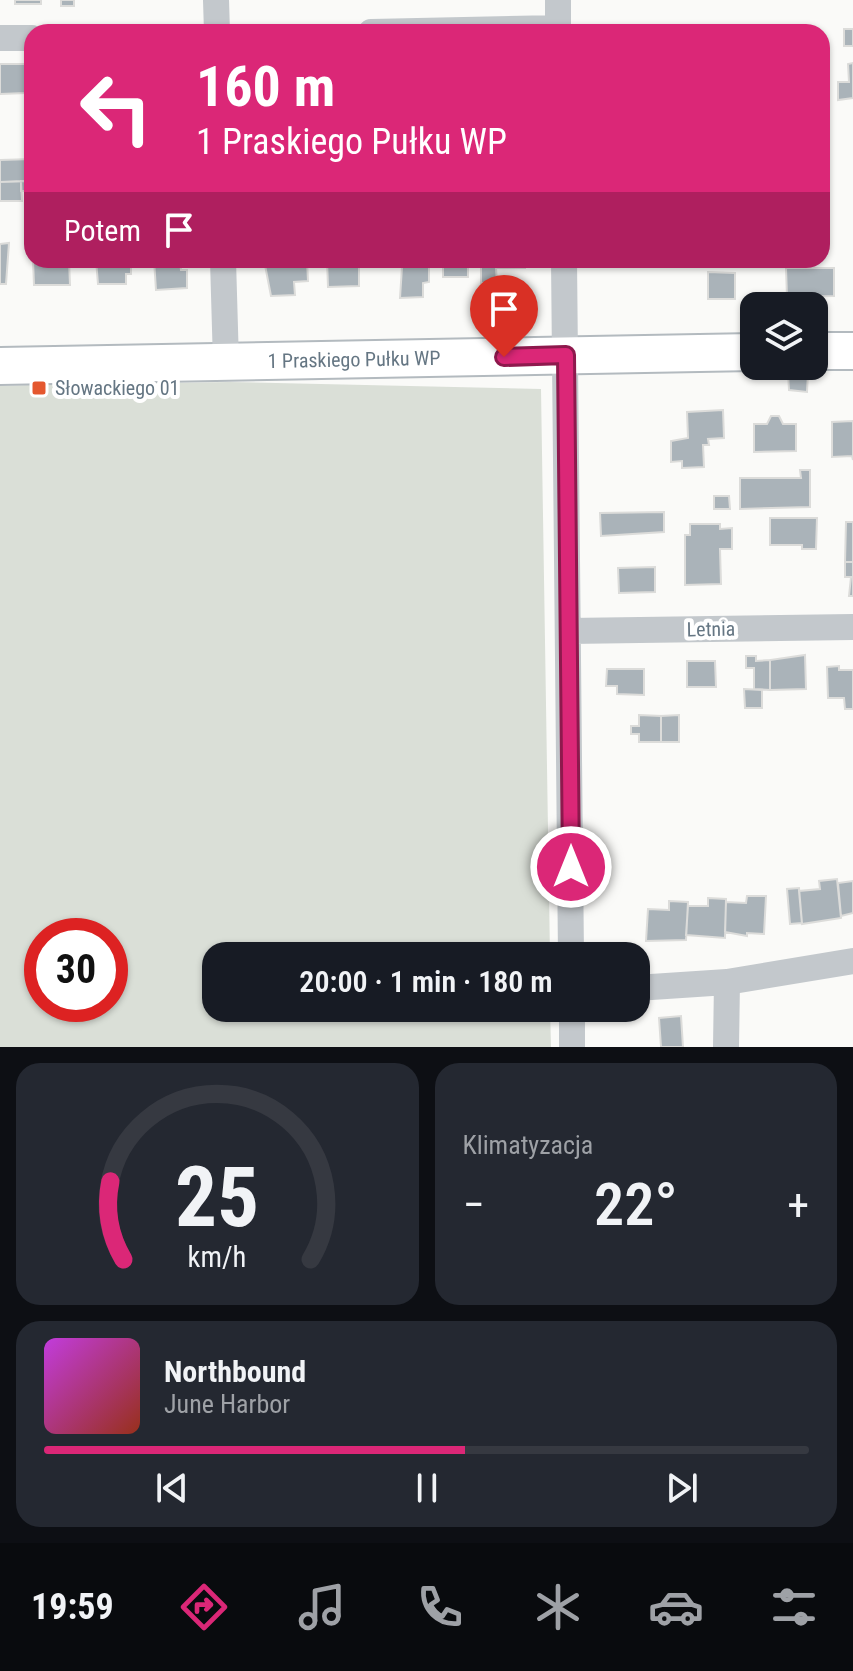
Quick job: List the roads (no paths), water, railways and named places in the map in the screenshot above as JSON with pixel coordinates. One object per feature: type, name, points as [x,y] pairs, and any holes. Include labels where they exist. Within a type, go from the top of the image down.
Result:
[{"type":"street","points":[[216,0],[217,24]]},
{"type":"street","points":[[558,0],[558,24]]},
{"type":"street","points":[[0,38],[24,38]]},
{"type":"street","points":[[223,268],[226,363]]},
{"type":"street","points":[[564,268],[571,942]]},
{"type":"street","points":[[828,351],[853,351]]},
{"type":"street","name":"1 Praskiego Pułku WP","points":[[0,366],[740,352]]},
{"type":"street","name":"Letnia","points":[[569,631],[853,627]]},
{"type":"street","points":[[650,987],[727,982],[853,961]]},
{"type":"street","points":[[726,1047],[727,982]]},
{"type":"street","points":[[572,1022],[572,1047]]},
{"type":"place","name":"Słowackiego 01","points":[[39,388]]}]
